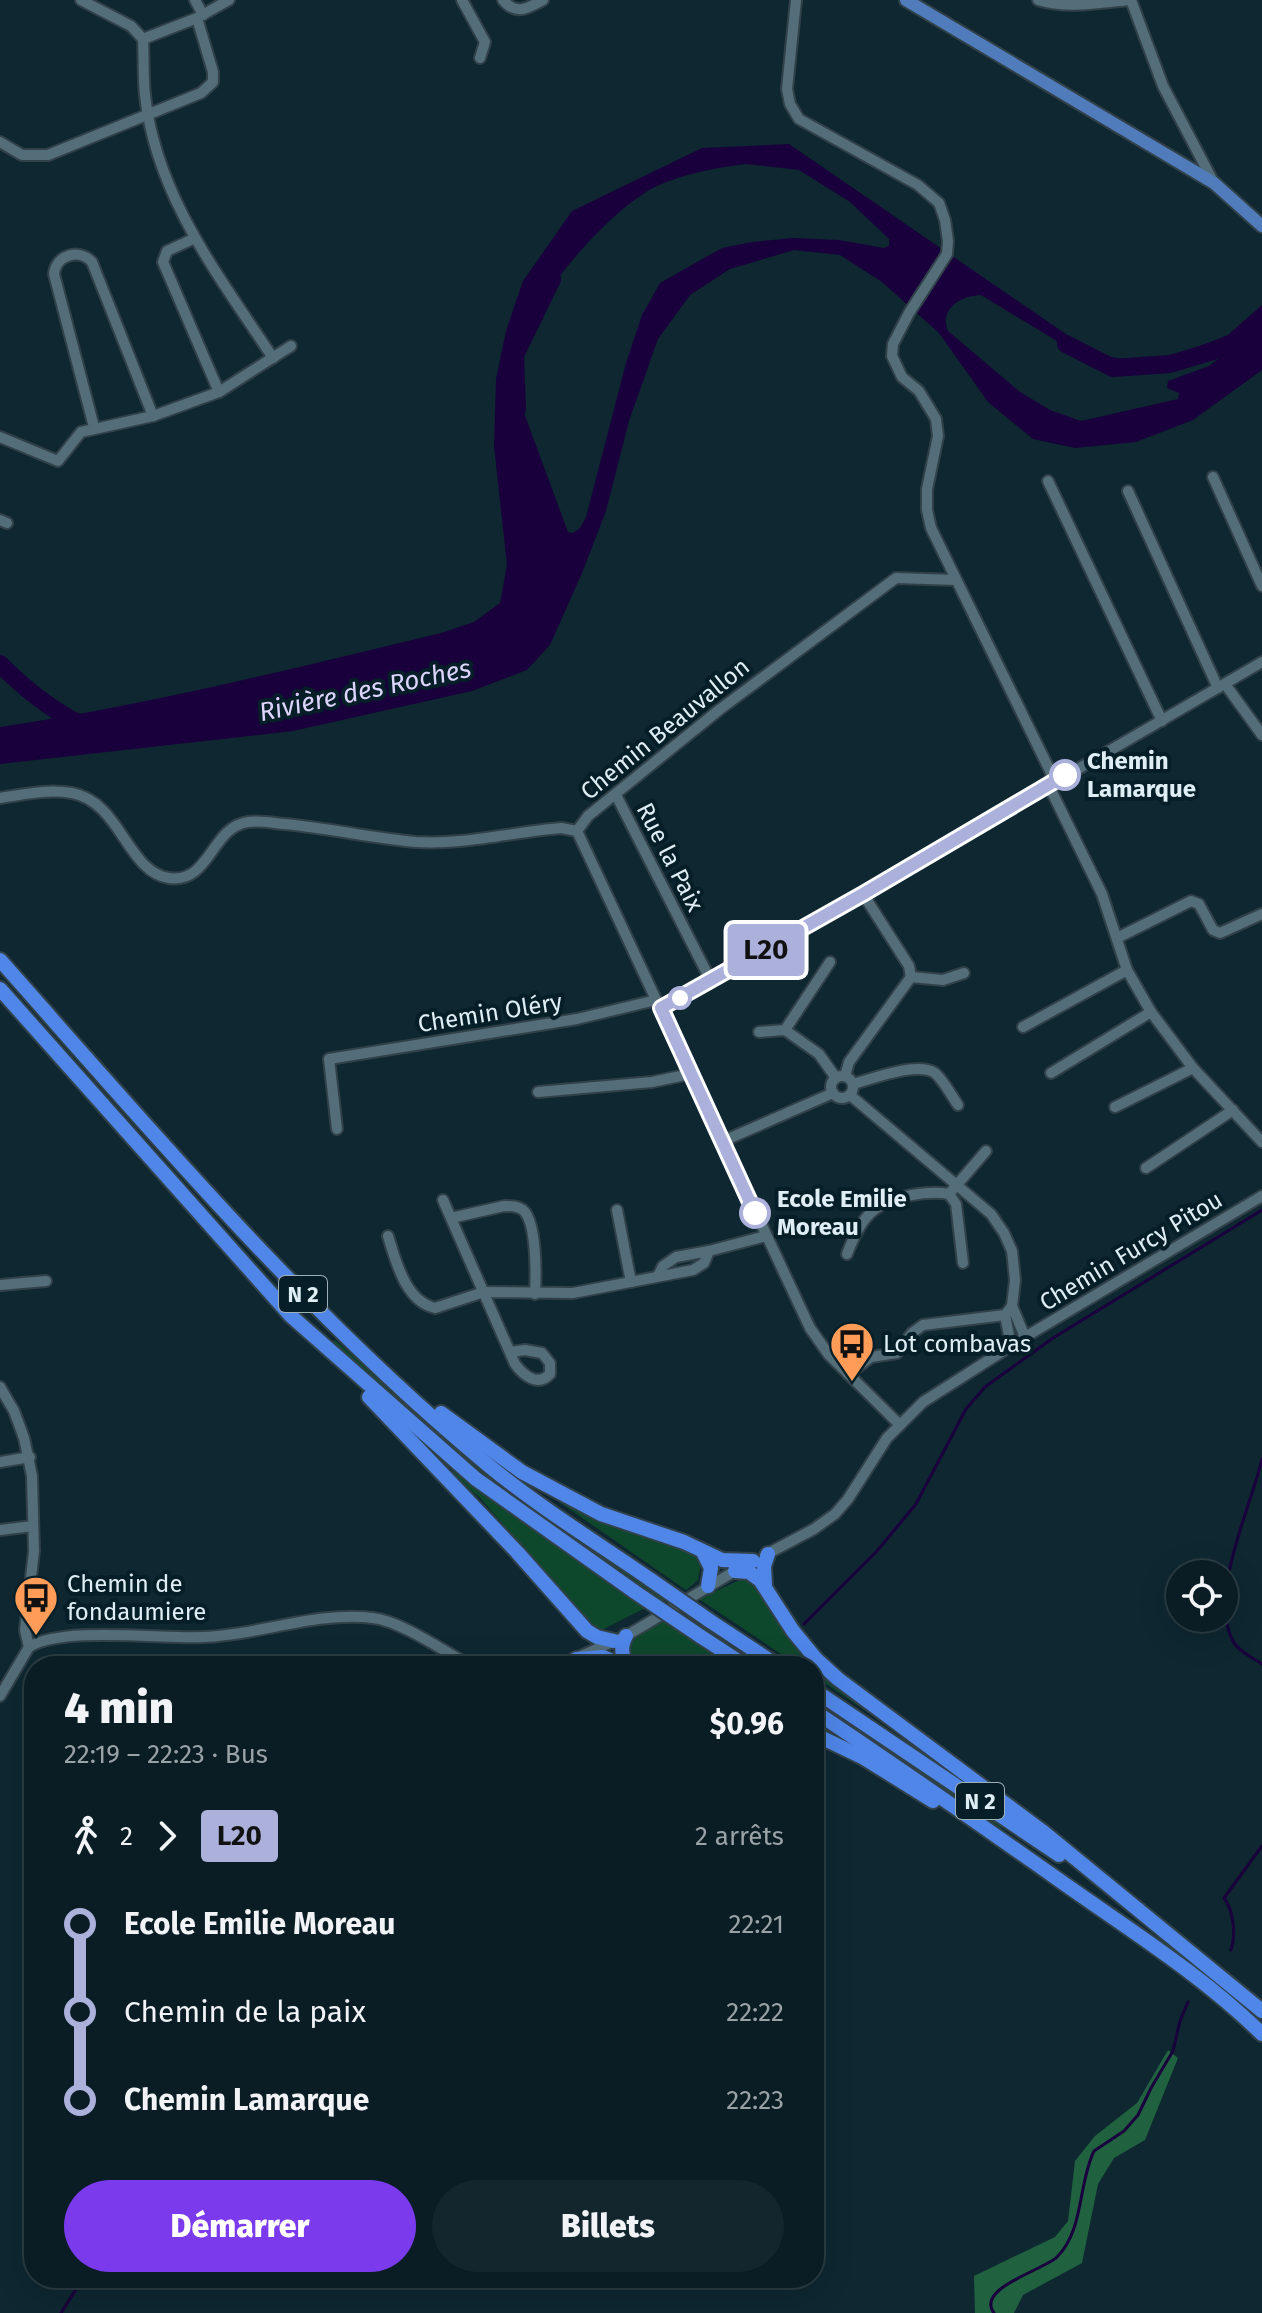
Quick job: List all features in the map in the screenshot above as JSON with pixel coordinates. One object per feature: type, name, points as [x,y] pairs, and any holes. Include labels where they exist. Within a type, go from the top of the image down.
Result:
[{"type":"highway","name":"N 2","points":[[0,960],[239,1228],[346,1338],[491,1467],[763,1656]]},
{"type":"highway","name":"N 2","points":[[0,989],[291,1316],[476,1479],[731,1656]]},
{"type":"highway","points":[[291,1316],[517,1552],[591,1635],[620,1638],[623,1656]]},
{"type":"highway","points":[[346,1338],[481,1444],[522,1472],[601,1514],[732,1562],[753,1561]]},
{"type":"highway","points":[[703,1551],[711,1568],[708,1586]]},
{"type":"highway","points":[[765,1585],[764,1566],[768,1554]]},
{"type":"highway","points":[[735,1571],[749,1572],[765,1585],[793,1631],[814,1656]]},
{"type":"highway","points":[[577,1656],[584,1641],[579,1622]]},
{"type":"highway","points":[[824,1666],[1042,1831],[1144,1915]]},
{"type":"highway","name":"N 2","points":[[824,1697],[1144,1915],[1262,2011]]},
{"type":"highway","name":"N 2","points":[[824,1718],[951,1803],[1176,1963],[1262,2034]]},
{"type":"highway","points":[[824,1739],[864,1758],[1059,1880]]},
{"type":"main road","points":[[906,0],[1214,183],[1262,226]]},
{"type":"street","points":[[81,0],[131,26],[143,39],[148,113],[170,191],[193,239],[273,358]]},
{"type":"street","points":[[0,142],[22,155],[48,155],[201,93],[213,82],[212,63],[203,41],[195,0]]},
{"type":"street","points":[[143,39],[200,16],[229,0]]},
{"type":"street","points":[[462,0],[485,42],[480,58]]},
{"type":"street","points":[[503,0],[511,8],[519,10],[543,0]]},
{"type":"street","points":[[796,0],[787,89],[790,104],[799,119],[918,185],[939,203],[945,220],[947,254],[909,313],[893,344],[892,356],[902,377],[919,391],[936,419],[938,436],[927,489],[931,528],[1007,678],[1102,894],[1127,970],[1151,1012],[1193,1068],[1262,1142]]},
{"type":"street","points":[[1038,0],[1079,5],[1130,0],[1163,86],[1214,183]]},
{"type":"street","points":[[193,239],[167,251],[163,262],[219,392]]},
{"type":"street","points":[[94,427],[54,274],[61,258],[77,254],[92,262],[153,416]]},
{"type":"street","points":[[0,437],[58,461],[63,459],[76,435],[94,427],[153,416],[219,392],[291,346]]},
{"type":"street","points":[[1213,477],[1262,586]]},
{"type":"street","points":[[1048,481],[1162,721]]},
{"type":"street","points":[[1128,491],[1221,686],[1262,735]]},
{"type":"street","name":"Chemin Beauvallon","points":[[900,1425],[829,1355],[810,1328],[577,831],[588,816],[719,710],[896,578],[956,580]]},
{"type":"street","name":"Chemin Oléry","points":[[337,1129],[329,1059],[658,1004],[711,981],[1262,662]]},
{"type":"street","points":[[0,798],[57,792],[89,798],[113,820],[152,871],[171,879],[198,871],[223,835],[233,826],[248,822],[329,828],[417,842],[453,841],[561,828],[577,831]]},
{"type":"street","name":"Rue la Paix","points":[[616,795],[711,981]]},
{"type":"street","points":[[863,894],[909,966],[911,977],[849,1062],[846,1083],[838,1097],[833,1093],[831,1087],[846,1083],[925,1069],[935,1074],[958,1105]]},
{"type":"street","points":[[1117,938],[1191,901],[1199,904],[1213,930],[1220,933],[1262,914]]},
{"type":"street","points":[[785,1030],[830,962]]},
{"type":"street","points":[[1023,1027],[1127,970]]},
{"type":"street","points":[[911,977],[943,980],[964,973]]},
{"type":"street","points":[[1051,1073],[1151,1012]]},
{"type":"street","points":[[759,1032],[785,1030],[819,1054],[953,1190],[991,1214],[1012,1251],[1014,1266],[1008,1310],[1011,1346]]},
{"type":"street","points":[[1115,1107],[1193,1068]]},
{"type":"street","points":[[538,1092],[652,1082],[690,1074]]},
{"type":"street","points":[[721,1142],[833,1093]]},
{"type":"street","points":[[1146,1168],[1233,1110]]},
{"type":"street","points":[[847,1254],[858,1229],[875,1209],[909,1195],[953,1190],[986,1151]]},
{"type":"street","points":[[953,1190],[963,1263]]},
{"type":"street","name":"Chemin Furcy Pitou","points":[[582,1656],[814,1529],[835,1514],[848,1499],[887,1438],[923,1402],[1025,1337],[1262,1196]]},
{"type":"street","points":[[443,1200],[510,1352]]},
{"type":"street","points":[[451,1218],[504,1206],[524,1211],[535,1254],[535,1294]]},
{"type":"street","points":[[617,1210],[631,1282]]},
{"type":"street","points":[[388,1236],[402,1278],[427,1306],[443,1306],[484,1292],[573,1293],[631,1282],[658,1276],[663,1266],[676,1257],[766,1236]]},
{"type":"street","points":[[0,1285],[46,1281]]},
{"type":"street","points":[[1008,1310],[1025,1337]]},
{"type":"street","points":[[848,1374],[871,1357],[897,1353],[912,1333],[923,1325],[1008,1310]]},
{"type":"street","points":[[0,1387],[6,1408],[30,1457],[34,1551],[25,1630],[29,1647]]},
{"type":"street","points":[[0,1462],[30,1457]]},
{"type":"street","points":[[0,1530],[33,1526]]},
{"type":"street","points":[[0,1696],[29,1647],[64,1637],[202,1637],[239,1634],[321,1619],[359,1617],[392,1623],[453,1656]]},
{"type":"green space","points":[[335,1340],[468,1457],[668,1597],[663,1602],[465,1461],[330,1344]]},
{"type":"green space","points":[[455,1469],[497,1504],[645,1608],[602,1630],[592,1627],[481,1499],[451,1473]]},
{"type":"green space","points":[[542,1490],[602,1522],[695,1554],[701,1563],[698,1580],[686,1590]]},
{"type":"green space","points":[[744,1578],[752,1580],[807,1656],[784,1656],[699,1599]]},
{"type":"green space","points":[[662,1619],[717,1656],[628,1656],[635,1638]]},
{"type":"green space","points":[[824,1670],[915,1744],[824,1683]]},
{"type":"green space","points":[[824,1703],[1002,1824],[1000,1828],[824,1709]]},
{"type":"green space","points":[[1168,2050],[1178,2058],[1145,2140],[1114,2158],[1098,2184],[1082,2263],[1023,2295],[1014,2313],[975,2313],[974,2276],[1055,2237],[1068,2221],[1075,2161],[1095,2136],[1137,2103]]},
{"type":"water","name":"Rivière des Roches","points":[[789,144],[1095,354],[1134,361],[1177,355],[1228,335],[1262,305],[1262,370],[1193,420],[1136,442],[1075,448],[1033,439],[988,402],[939,333],[882,282],[840,255],[794,250],[730,269],[690,295],[658,339],[629,421],[606,511],[582,573],[550,645],[527,670],[472,691],[293,731],[0,764],[0,727],[167,697],[441,633],[474,622],[500,603],[507,565],[494,446],[496,379],[506,331],[523,281],[572,211],[702,148]],"holes":[[[746,164],[799,170],[850,202],[889,239],[889,246],[884,248],[839,240],[793,238],[752,242],[722,248],[660,283],[642,315],[626,363],[586,517],[580,528],[573,533],[568,532],[517,394],[514,362],[522,336],[552,286],[572,261],[594,236],[638,197],[679,178]],[[981,295],[1065,346],[1113,368],[1148,369],[1217,348],[1223,355],[1209,366],[1168,381],[1167,388],[1179,393],[1178,399],[1081,421],[1050,410],[1020,392],[948,331],[949,310],[959,301]]]},
{"type":"waterway","points":[[517,409],[515,355],[552,279]]},
{"type":"waterway","points":[[1066,344],[1113,368],[1170,364],[1220,349],[1262,342]]},
{"type":"waterway","points":[[0,664],[41,700],[87,727]]},
{"type":"waterway","points":[[804,1624],[877,1551],[916,1504],[966,1409],[985,1387],[1053,1338],[1262,1210]]},
{"type":"waterway","points":[[1262,1459],[1234,1551],[1225,1600],[1227,1622],[1235,1645],[1262,1664]]},
{"type":"waterway","points":[[1231,1950],[1233,1923],[1224,1898],[1262,1846]]},
{"type":"waterway","points":[[994,2313],[991,2304],[1002,2288],[1050,2262],[1066,2246],[1094,2151],[1124,2131],[1138,2115],[1173,2051],[1188,2002]]},
{"type":"waterway","points":[[61,2313],[77,2288]]},
{"type":"bus line","name":"L20","points":[[755,1213],[661,1008],[1065,775]]},
{"type":"place","name":"Chemin Lamarque","points":[[1065,775]]},
{"type":"place","name":"Ecole Emilie Moreau","points":[[755,1213]]},
{"type":"place","name":"Lot combavas","points":[[852,1383]]},
{"type":"place","name":"Chemin de fondaumiere","points":[[36,1637]]}]
